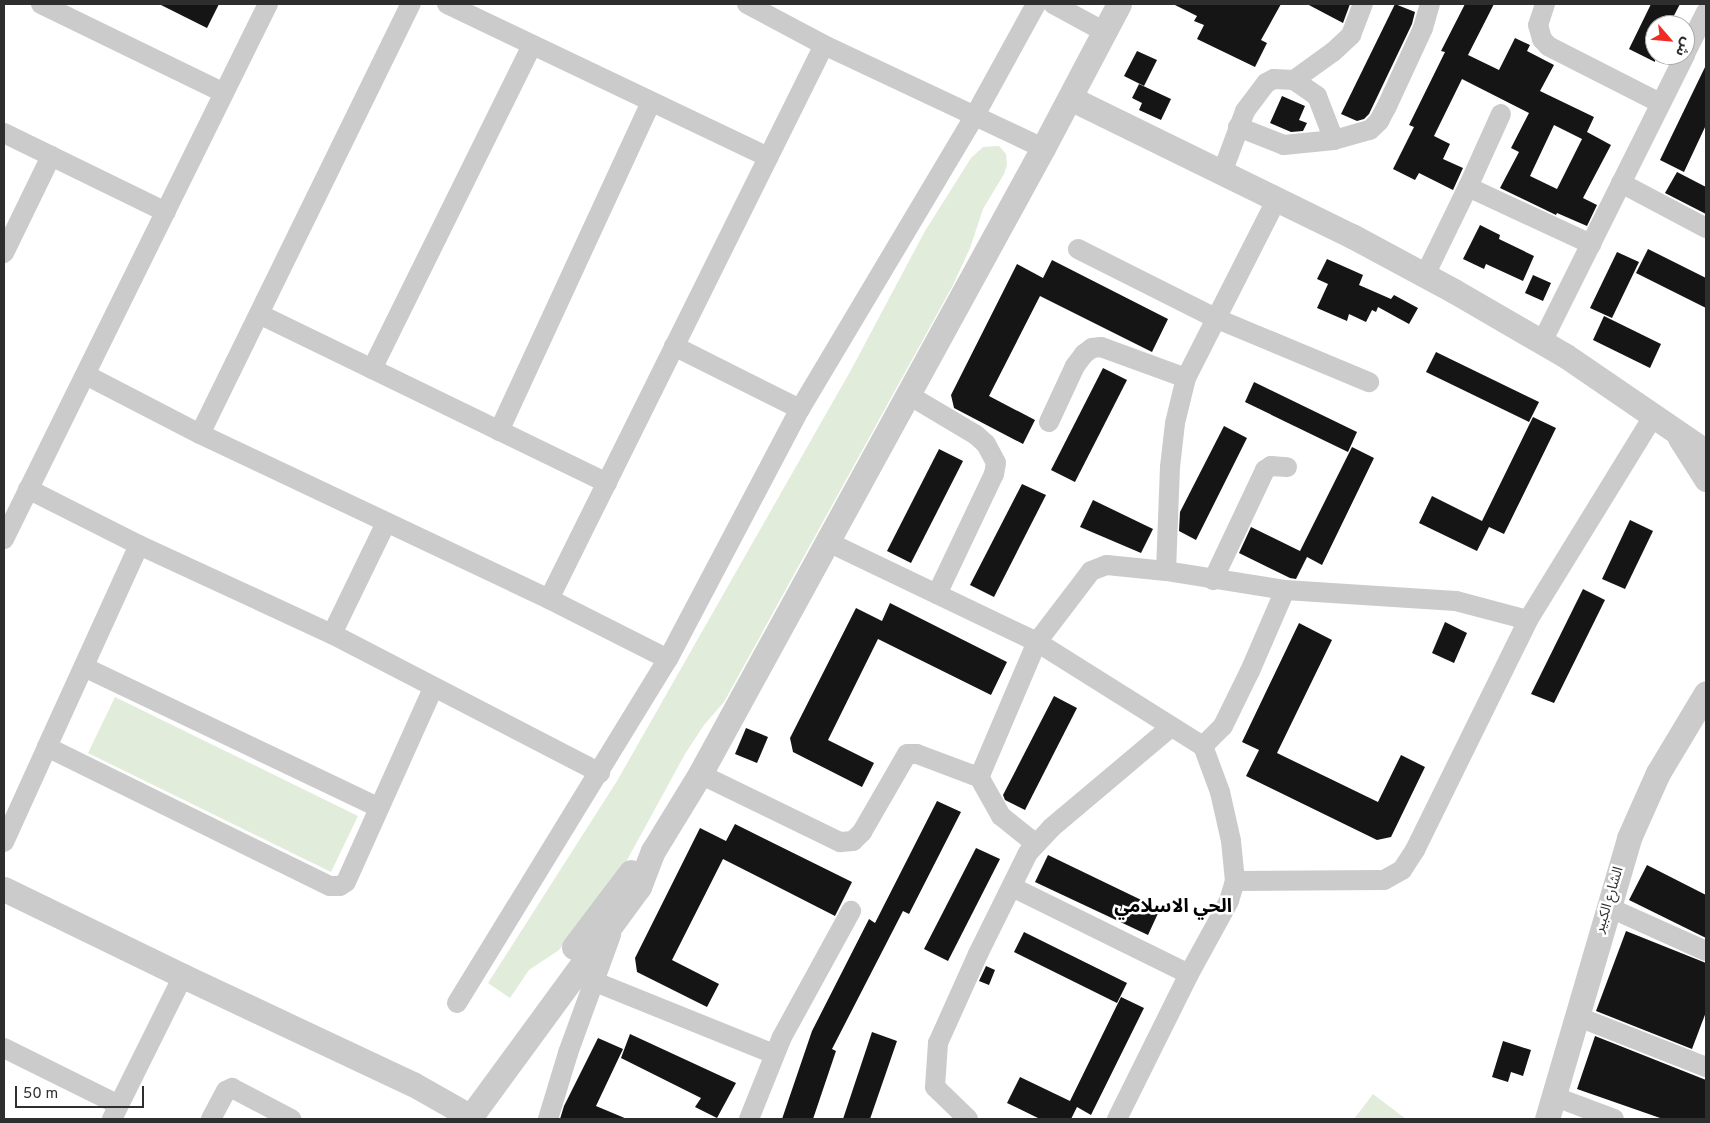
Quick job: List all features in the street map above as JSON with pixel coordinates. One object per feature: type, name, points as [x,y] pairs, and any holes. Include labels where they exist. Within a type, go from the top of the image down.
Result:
[{"type":"street","points":[[4,539],[268,4]]},
{"type":"street","points":[[200,434],[411,4]]},
{"type":"street","points":[[447,4],[768,157]]},
{"type":"street","points":[[747,4],[824,45],[974,117],[1044,148]]},
{"type":"street","points":[[457,1003],[600,773],[668,659],[800,409],[974,117],[1036,4]]},
{"type":"street","points":[[1053,4],[1103,31]]},
{"type":"street","points":[[462,1117],[617,919],[639,887],[653,851],[700,774],[826,541],[1044,148],[1103,31],[1119,4]]},
{"type":"street","points":[[1294,80],[1333,52],[1351,35],[1363,4]]},
{"type":"street","points":[[1238,127],[1284,145],[1334,140],[1370,130],[1378,122],[1423,28],[1430,4]]},
{"type":"street","points":[[1545,4],[1538,25],[1542,39],[1548,46],[1660,103]]},
{"type":"street","points":[[49,6],[224,93]]},
{"type":"street","points":[[1695,35],[1706,12]]},
{"type":"street","points":[[372,369],[532,45]]},
{"type":"street","points":[[549,599],[824,45]]},
{"type":"street","points":[[1542,342],[1680,65]]},
{"type":"street","points":[[1222,173],[1238,127],[1246,111],[1266,83],[1274,79],[1294,80],[1317,96],[1334,140]]},
{"type":"street","points":[[1070,98],[1277,199],[1425,275],[1566,356],[1706,452]]},
{"type":"street","points":[[499,430],[651,102]]},
{"type":"street","points":[[1425,275],[1501,114]]},
{"type":"street","points":[[4,133],[166,212]]},
{"type":"street","points":[[4,253],[51,156]]},
{"type":"street","points":[[1621,183],[1706,228]]},
{"type":"street","points":[[1468,187],[1591,244]]},
{"type":"street","points":[[1166,571],[1174,432],[1186,378],[1277,199]]},
{"type":"street","points":[[1078,249],[1215,318],[1369,382]]},
{"type":"street","points":[[259,314],[607,483]]},
{"type":"street","points":[[674,346],[800,409]]},
{"type":"street","points":[[1049,422],[1075,366],[1084,354],[1092,348],[1101,347],[1186,378]]},
{"type":"street","points":[[86,375],[200,434],[549,599],[668,659]]},
{"type":"street","points":[[907,394],[976,435],[986,444],[996,464],[994,474],[937,594]]},
{"type":"street","points":[[1235,881],[1384,880],[1402,870],[1418,842],[1528,620],[1653,417]]},
{"type":"street","points":[[1676,432],[1706,479]]},
{"type":"street","points":[[1213,580],[1265,470],[1271,466],[1288,467]]},
{"type":"street","points":[[28,489],[139,545],[332,634],[600,773]]},
{"type":"street","points":[[332,634],[386,523]]},
{"type":"street","points":[[826,541],[1037,642],[1203,746],[1222,800],[1231,841],[1235,881],[1230,901],[1189,974],[1117,1119]]},
{"type":"street","points":[[4,842],[139,545]]},
{"type":"street","points":[[978,775],[984,769],[1037,642],[1091,572],[1107,565],[1166,571],[1284,590],[1456,601],[1528,620]]},
{"type":"street","points":[[1203,746],[1224,726],[1250,671],[1284,590]]},
{"type":"street","points":[[84,668],[379,808]]},
{"type":"street","points":[[47,747],[330,886],[340,886],[346,882],[433,688]]},
{"type":"street","name":"الشارع الكبير","points":[[1550,1108],[1629,838],[1654,781],[1703,703]]},
{"type":"street","points":[[968,1119],[935,1087],[938,1043],[978,954],[1028,853],[1051,828],[1171,727]]},
{"type":"street","points":[[700,774],[840,842],[853,841],[862,832],[907,754],[916,754],[978,775],[1000,816],[1036,844]]},
{"type":"street","points":[[462,1117],[481,1074],[626,877],[653,851]]},
{"type":"street","points":[[1012,887],[1189,974]]},
{"type":"street","points":[[4,889],[180,982]]},
{"type":"street","points":[[4,906],[413,1084],[462,1117]]},
{"type":"street","points":[[1608,907],[1706,951]]},
{"type":"street","points":[[749,1119],[774,1054],[851,910]]},
{"type":"street","points":[[548,1119],[593,981],[617,919]]},
{"type":"street","points":[[593,981],[774,1054]]},
{"type":"street","points":[[4,1048],[116,1112],[180,982]]},
{"type":"street","points":[[1576,1016],[1706,1067]]},
{"type":"street","points":[[211,1119],[226,1091],[232,1088],[291,1119]]},
{"type":"street","points":[[1550,1108],[1614,1119]]},
{"type":"green space","points":[[999,146],[1006,154],[1007,165],[1004,174],[983,209],[970,248],[953,285],[724,702],[704,725],[685,754],[626,862],[559,950],[529,970],[510,998],[488,983],[617,781],[851,370],[925,231],[971,158],[983,147]]},
{"type":"green space","points":[[115,697],[358,816],[331,872],[88,753]]},
{"type":"green space","points":[[1373,1094],[1406,1119],[1354,1119]]},
{"type":"building","points":[[159,4],[219,4],[207,28]]},
{"type":"building","points":[[1173,4],[1281,4],[1261,40],[1267,43],[1255,67],[1197,39],[1204,25],[1194,21],[1197,16]]},
{"type":"building","points":[[1307,4],[1350,4],[1343,23]]},
{"type":"building","points":[[1395,4],[1415,12],[1412,24],[1369,114],[1364,119],[1357,121],[1341,114]]},
{"type":"building","points":[[1465,4],[1494,4],[1468,55],[1499,70],[1515,38],[1530,45],[1527,51],[1554,65],[1540,91],[1594,117],[1587,132],[1611,145],[1583,198],[1597,205],[1587,226],[1557,213],[1556,215],[1500,188],[1519,152],[1511,148],[1529,113],[1462,79],[1434,136],[1450,144],[1443,159],[1463,168],[1453,190],[1419,173],[1415,180],[1393,169],[1414,127],[1409,125],[1445,52],[1441,51]],"holes":[[[1554,125],[1582,139],[1557,189],[1530,176]]]},
{"type":"building","points":[[1651,4],[1680,4],[1674,15],[1646,15]]},
{"type":"building","points":[[1645,16],[1645,57],[1629,49]]},
{"type":"building","points":[[1137,51],[1157,60],[1144,86],[1124,76]]},
{"type":"building","points":[[1706,65],[1706,125],[1684,172],[1660,160]]},
{"type":"building","points":[[1139,84],[1171,99],[1161,120],[1139,110],[1142,103],[1132,98]]},
{"type":"building","points":[[1282,96],[1305,106],[1299,120],[1307,123],[1303,131],[1291,132],[1270,123]]},
{"type":"building","points":[[1677,172],[1706,187],[1706,214],[1665,193]]},
{"type":"building","points":[[1480,225],[1500,235],[1499,239],[1534,256],[1523,281],[1486,264],[1484,269],[1463,259]]},
{"type":"building","points":[[1648,249],[1706,278],[1706,308],[1636,273]]},
{"type":"building","points":[[1617,252],[1639,262],[1612,318],[1590,308]]},
{"type":"building","points":[[1327,259],[1363,275],[1359,285],[1391,299],[1394,295],[1418,308],[1409,324],[1378,307],[1376,312],[1372,310],[1366,322],[1349,314],[1347,321],[1317,308],[1328,284],[1317,279]]},
{"type":"building","points":[[1052,260],[1168,319],[1152,352],[1040,296],[989,396],[1035,420],[1023,444],[954,408],[951,395],[1017,264],[1043,278]]},
{"type":"building","points":[[1533,275],[1551,283],[1543,301],[1525,293]]},
{"type":"building","points":[[1604,316],[1661,344],[1650,368],[1593,340]]},
{"type":"building","points":[[1436,352],[1539,402],[1529,422],[1426,372]]},
{"type":"building","points":[[1103,368],[1127,380],[1075,482],[1051,470]]},
{"type":"building","points":[[1254,382],[1357,432],[1348,452],[1245,402]]},
{"type":"building","points":[[1533,417],[1556,428],[1504,534],[1489,527],[1477,551],[1419,523],[1432,496],[1482,521]]},
{"type":"building","points":[[1224,426],[1247,438],[1196,540],[1179,531],[1180,512]]},
{"type":"building","points":[[1352,447],[1374,458],[1322,565],[1307,557],[1296,579],[1290,578],[1239,553],[1251,527],[1300,551]]},
{"type":"building","points":[[939,449],[963,461],[911,563],[887,551]]},
{"type":"building","points":[[1022,484],[1046,495],[994,597],[970,585]]},
{"type":"building","points":[[1093,500],[1153,529],[1141,553],[1080,527]]},
{"type":"building","points":[[1630,520],[1653,531],[1625,589],[1602,579]]},
{"type":"building","points":[[1583,589],[1605,600],[1554,703],[1531,694]]},
{"type":"building","points":[[890,603],[1007,662],[991,695],[878,639],[828,740],[874,763],[862,787],[793,752],[790,738],[856,608],[882,621]]},
{"type":"building","points":[[1445,622],[1467,633],[1454,663],[1432,653]]},
{"type":"building","points":[[1299,623],[1332,640],[1277,753],[1378,802],[1401,755],[1425,767],[1391,837],[1377,840],[1246,776],[1259,750],[1242,742]]},
{"type":"building","points":[[1054,696],[1077,708],[1025,810],[1005,800],[1003,795]]},
{"type":"building","points":[[746,728],[768,737],[757,763],[735,754]]},
{"type":"building","points":[[937,801],[961,812],[909,914],[903,911],[832,1049],[836,1051],[813,1119],[782,1119],[812,1031],[869,919],[875,923]]},
{"type":"building","points":[[735,824],[852,882],[835,916],[723,859],[672,960],[719,984],[707,1007],[637,972],[635,958],[700,828],[726,841]]},
{"type":"building","points":[[976,848],[1000,859],[948,961],[924,949]]},
{"type":"building","points":[[1048,855],[1160,909],[1148,935],[1035,882]]},
{"type":"building","points":[[1647,865],[1706,895],[1706,938],[1629,900]]},
{"type":"building","points":[[1626,931],[1706,963],[1706,1012],[1692,1049],[1596,1011]]},
{"type":"building","points":[[1024,932],[1127,983],[1117,1003],[1014,952]]},
{"type":"building","points":[[986,966],[995,970],[989,985],[979,981]]},
{"type":"building","points":[[1121,997],[1144,1008],[1091,1115],[1077,1107],[1071,1119],[1040,1119],[1007,1103],[1020,1077],[1070,1101]]},
{"type":"building","points":[[872,1032],[897,1041],[870,1119],[843,1119]]},
{"type":"building","points":[[630,1034],[736,1083],[717,1118],[695,1107],[701,1098],[621,1058]]},
{"type":"building","points":[[1595,1036],[1706,1080],[1706,1119],[1663,1119],[1577,1089]]},
{"type":"building","points":[[598,1038],[623,1049],[596,1106],[627,1119],[560,1119],[564,1106]]},
{"type":"building","points":[[1503,1041],[1531,1050],[1523,1076],[1511,1072],[1508,1082],[1492,1077]]},
{"type":"district","name":"الحي الاسلامي","points":[[1173,908]]}]
